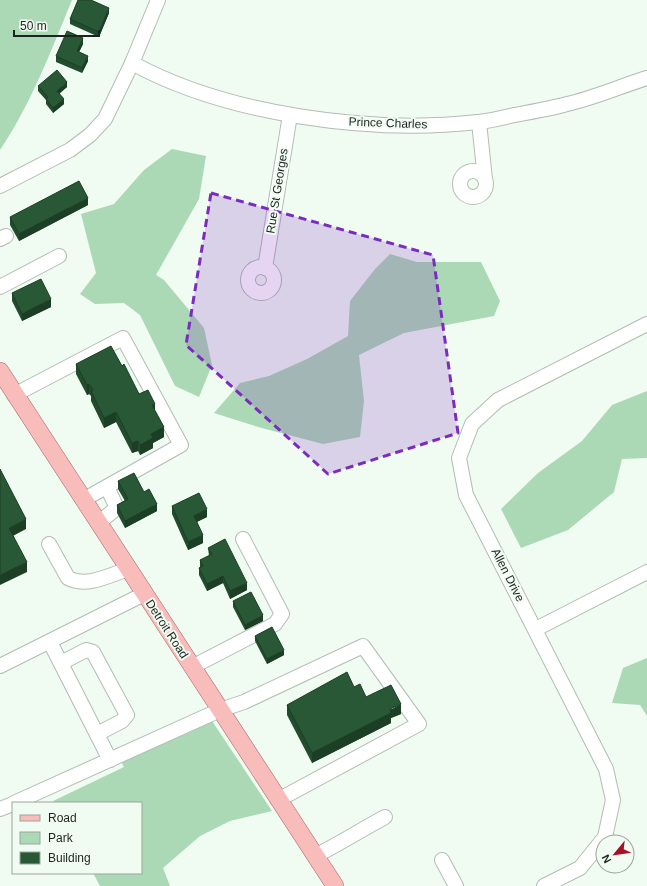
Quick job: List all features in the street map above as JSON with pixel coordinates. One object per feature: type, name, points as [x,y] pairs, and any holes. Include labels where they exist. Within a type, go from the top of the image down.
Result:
[{"type":"main road","name":"Detroit Road","points":[[0,371],[8,391],[83,500],[315,856],[332,885]]},
{"type":"street","points":[[0,186],[70,150],[90,135],[105,119],[132,63],[158,0]]},
{"type":"street","name":"Prince Charles","points":[[132,63],[196,91],[290,115],[347,122],[400,126],[479,122],[568,104],[647,78]]},
{"type":"street","name":"Rue St Georges","points":[[265,268],[290,115]]},
{"type":"street","points":[[479,122],[486,179]]},
{"type":"street","points":[[0,287],[59,256]]},
{"type":"street","name":"Allen Drive","points":[[544,886],[580,868],[605,838],[614,800],[606,769],[536,629],[466,495],[459,458],[472,424],[498,400],[647,324]]},
{"type":"street","points":[[8,391],[123,338],[181,445],[83,500]]},
{"type":"street","points":[[98,523],[117,508],[107,487]]},
{"type":"street","points":[[192,667],[275,624],[282,614],[243,538]]},
{"type":"street","points":[[49,544],[68,578],[74,581],[85,583],[128,569]]},
{"type":"street","points":[[536,629],[647,572]]},
{"type":"street","points":[[0,666],[144,594]]},
{"type":"street","points":[[50,642],[110,760]]},
{"type":"street","points":[[16,802],[220,710],[244,702],[363,646],[419,724],[278,800]]},
{"type":"street","points":[[61,663],[86,650],[93,652],[126,715],[122,721],[97,734]]},
{"type":"street","points":[[0,809],[12,804]]},
{"type":"street","points":[[315,856],[348,840],[357,832],[385,817]]},
{"type":"street","points":[[442,860],[456,886]]},
{"type":"highlighted area","points":[[211,193],[433,255],[458,433],[328,474],[186,345]]},
{"type":"green space","points":[[0,0],[72,0],[31,96],[0,150]]},
{"type":"green space","points":[[172,149],[206,156],[199,199],[156,275],[164,280],[204,328],[212,365],[199,397],[175,386],[140,315],[124,303],[95,304],[80,294],[96,273],[81,214],[114,204],[144,170]]},
{"type":"green space","points":[[390,254],[417,262],[481,262],[500,301],[494,316],[404,333],[359,355],[364,401],[360,437],[323,444],[258,427],[214,413],[240,383],[269,376],[307,359],[348,336],[350,301],[375,269]]},
{"type":"green space","points":[[647,391],[647,458],[622,459],[614,492],[568,530],[521,548],[501,509],[538,473],[582,441],[612,405]]},
{"type":"green space","points":[[647,658],[647,716],[640,705],[612,703],[623,668]]},
{"type":"green space","points":[[208,715],[272,811],[230,821],[200,836],[163,868],[170,886],[100,886],[94,874],[142,874],[142,802],[53,801],[124,767],[118,756]]},
{"type":"building","points":[[78,0],[91,0],[109,8],[99,32],[70,19]]},
{"type":"building","points":[[67,31],[83,38],[77,51],[88,56],[82,68],[56,56]]},
{"type":"building","points":[[57,70],[67,82],[57,91],[64,99],[53,108],[46,99],[48,97],[38,86]]},
{"type":"building","points":[[79,181],[88,198],[19,234],[10,217]]},
{"type":"building","points":[[41,279],[51,299],[22,314],[12,293]]},
{"type":"building","points":[[111,346],[122,366],[124,364],[139,394],[148,390],[155,404],[152,405],[164,427],[151,434],[153,438],[140,445],[138,441],[132,443],[116,412],[104,418],[91,391],[93,390],[89,384],[87,385],[76,364]]},
{"type":"building","points":[[0,469],[26,519],[9,528],[27,562],[0,575]]},
{"type":"building","points":[[134,473],[144,492],[149,489],[157,504],[125,521],[117,505],[128,499],[118,481]]},
{"type":"building","points":[[199,493],[207,509],[194,516],[203,535],[188,542],[172,506]]},
{"type":"building","points":[[225,539],[247,583],[230,591],[223,576],[207,584],[199,568],[203,566],[200,560],[212,554],[208,548]]},
{"type":"building","points":[[251,592],[263,615],[245,625],[233,601]]},
{"type":"building","points":[[272,627],[284,650],[267,659],[255,636]]},
{"type":"building","points":[[347,672],[354,687],[360,684],[366,697],[391,685],[401,704],[390,709],[391,713],[312,753],[287,705]]}]
